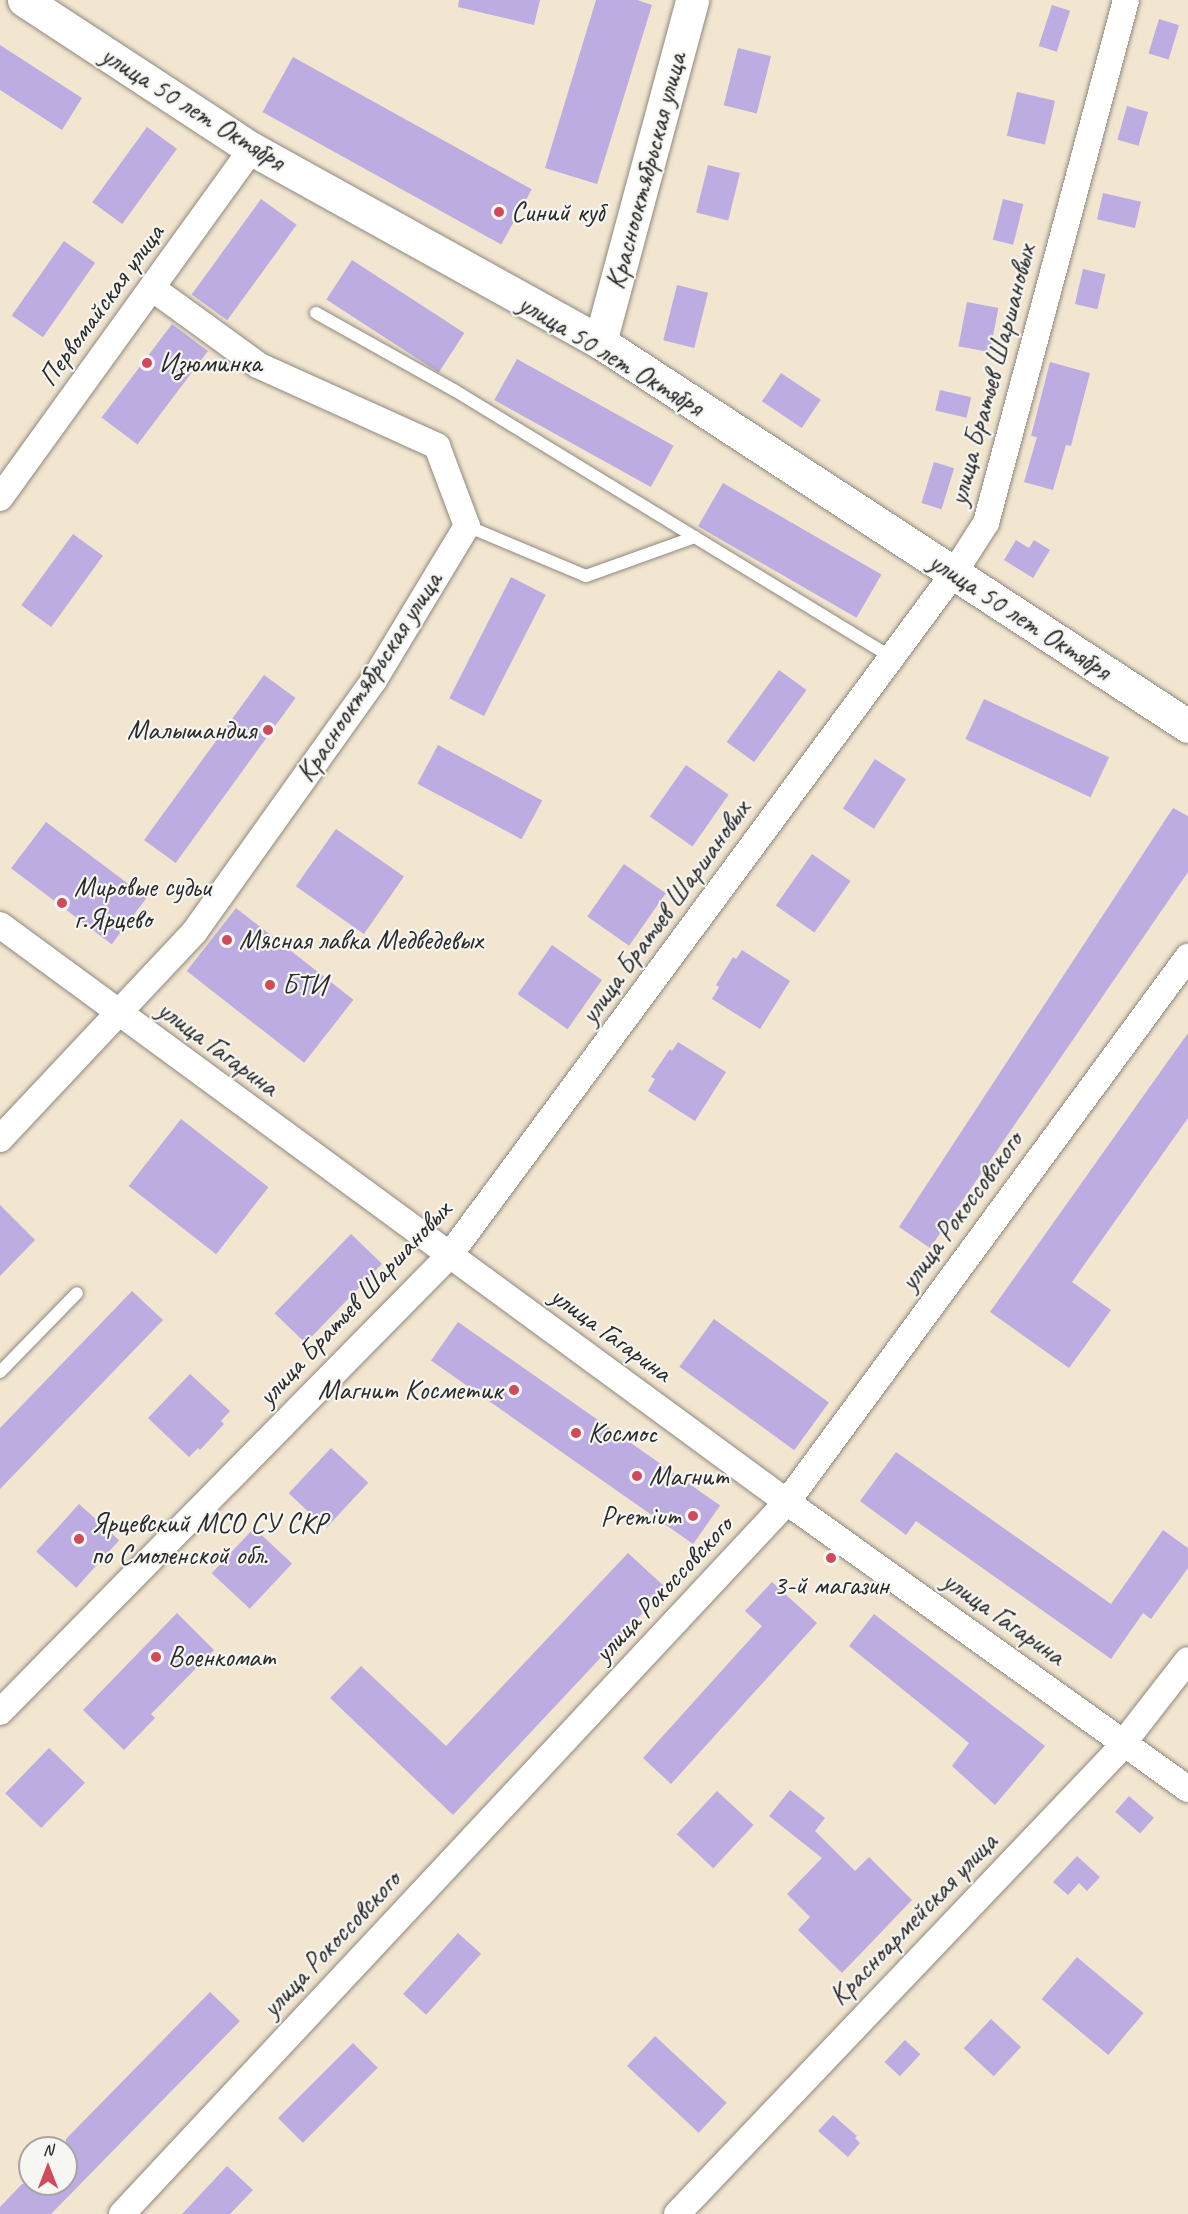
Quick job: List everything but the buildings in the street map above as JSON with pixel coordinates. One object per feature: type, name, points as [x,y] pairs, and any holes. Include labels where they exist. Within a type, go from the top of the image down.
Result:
[{"type":"street","name":"улица 50 лет Октября","points":[[24,0],[252,149],[600,342],[1188,726]]},
{"type":"street","name":"Краснооктябрьская улица","points":[[600,342],[692,0]]},
{"type":"street","name":"улица Братьев Шаршановых","points":[[0,1712],[449,1256],[954,573],[986,523],[1126,0]]},
{"type":"street","name":"Первомайская улица","points":[[0,498],[252,149]]},
{"type":"street","points":[[152,288],[258,365],[437,446],[467,526]]},
{"type":"street","name":"Краснооктябрьская улица","points":[[0,1139],[195,931],[374,680],[467,526]]},
{"type":"street","name":"улица Гагарина","points":[[0,926],[787,1502],[1188,1789]]},
{"type":"street","name":"улица Рокоссовского","points":[[122,2214],[787,1502],[1188,957]]},
{"type":"street","name":"Красноармейская улица","points":[[677,2214],[1124,1742],[1188,1660]]},
{"type":"lane","points":[[315,313],[454,390],[891,657]]},
{"type":"lane","points":[[467,526],[586,576],[694,537]]},
{"type":"lane","points":[[0,1372],[77,1293]]},
{"type":"place","name":"Синий куб","points":[[499,212]]},
{"type":"place","name":"Изюминка","points":[[147,363]]},
{"type":"place","name":"Малышандия","points":[[268,730]]},
{"type":"place","name":"Мировые судьи г.Ярцево","points":[[62,903]]},
{"type":"place","name":"Мясная лавка Медведевых","points":[[227,940]]},
{"type":"place","name":"БТИ","points":[[270,985]]},
{"type":"place","name":"Магнит Косметик","points":[[514,1390]]},
{"type":"place","name":"Космос","points":[[576,1433]]},
{"type":"place","name":"Магнит","points":[[637,1476]]},
{"type":"place","name":"Premium","points":[[693,1516]]},
{"type":"place","name":"Ярцевский МСО СУ СКР по Смоленской обл.","points":[[79,1539]]},
{"type":"place","name":"3-й магазин","points":[[831,1558]]},
{"type":"place","name":"Военкомат","points":[[156,1657]]}]
